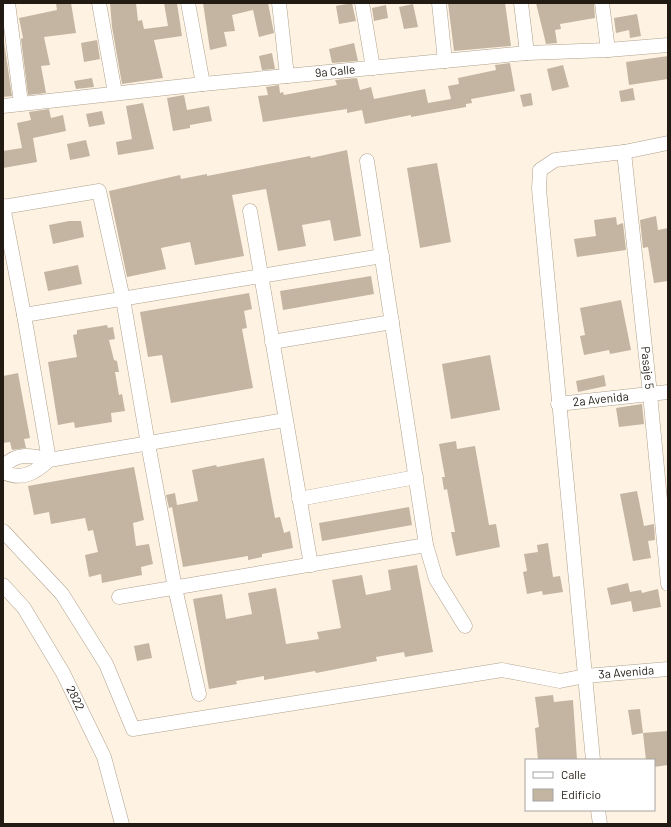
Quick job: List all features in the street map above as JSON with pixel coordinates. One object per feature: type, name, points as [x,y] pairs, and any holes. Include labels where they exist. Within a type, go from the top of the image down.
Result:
[{"type":"street","points":[[8,3],[21,103]]},
{"type":"street","points":[[99,3],[115,93]]},
{"type":"street","points":[[188,3],[202,84]]},
{"type":"street","points":[[279,3],[287,76]]},
{"type":"street","points":[[362,3],[373,68]]},
{"type":"street","points":[[439,3],[445,61]]},
{"type":"street","points":[[520,3],[527,53]]},
{"type":"street","points":[[602,3],[608,50]]},
{"type":"street","name":"9a Calle","points":[[3,106],[202,84],[527,53],[608,50],[668,45]]},
{"type":"street","points":[[593,759],[558,404],[539,189],[540,170],[555,160],[624,152],[668,143]]},
{"type":"street","name":"Pasaje 5","points":[[624,152],[650,394],[668,584]]},
{"type":"street","points":[[367,161],[426,545],[436,579],[465,626]]},
{"type":"street","points":[[49,460],[24,315],[3,207],[99,191],[124,299],[148,444],[176,588],[199,694]]},
{"type":"street","points":[[250,211],[311,565]]},
{"type":"street","points":[[24,315],[382,256]]},
{"type":"street","points":[[272,342],[392,322]]},
{"type":"street","name":"2a Avenida","points":[[558,404],[668,392]]},
{"type":"street","points":[[3,467],[9,460],[31,455],[49,460],[286,420]]},
{"type":"street","points":[[3,472],[13,477],[35,473],[49,460]]},
{"type":"street","points":[[299,499],[416,477]]},
{"type":"street","name":"3a Avenida","points":[[3,531],[62,594],[106,664],[132,729],[502,670],[560,681],[585,676],[668,669]]},
{"type":"street","points":[[119,597],[426,545]]},
{"type":"street","name":"2822","points":[[3,585],[24,608],[63,673],[104,756],[122,824]]},
{"type":"street","points":[[598,811],[600,824]]},
{"type":"building","points":[[56,3],[71,3],[76,33],[44,37],[50,65],[41,66],[46,93],[28,95],[21,39],[23,38],[19,18],[57,10]]},
{"type":"building","points":[[110,3],[136,3],[138,21],[142,20],[144,29],[168,26],[164,3],[177,3],[182,36],[154,40],[163,78],[122,84],[112,27]]},
{"type":"building","points":[[203,3],[268,3],[274,33],[259,37],[253,10],[232,15],[235,31],[224,32],[227,46],[210,50]]},
{"type":"building","points":[[352,3],[356,21],[339,24],[336,6]]},
{"type":"building","points":[[448,3],[505,3],[511,46],[454,51]]},
{"type":"building","points":[[536,3],[594,3],[595,18],[560,24],[561,29],[555,30],[557,43],[546,44]]},
{"type":"building","points":[[413,4],[418,27],[404,29],[399,7]]},
{"type":"building","points":[[386,5],[388,18],[374,21],[372,8]]},
{"type":"building","points":[[637,14],[641,36],[630,38],[629,30],[616,33],[614,18]]},
{"type":"building","points":[[97,40],[100,59],[84,62],[81,43]]},
{"type":"building","points":[[3,42],[12,96],[3,97]]},
{"type":"building","points":[[354,43],[358,61],[332,63],[329,49]]},
{"type":"building","points":[[272,53],[275,69],[262,70],[259,56]]},
{"type":"building","points":[[668,56],[668,79],[629,85],[626,62]]},
{"type":"building","points":[[510,63],[515,91],[471,99],[472,103],[466,104],[466,107],[411,117],[411,115],[365,124],[362,110],[347,113],[347,109],[263,122],[258,96],[268,95],[266,87],[279,85],[280,93],[283,92],[284,95],[337,85],[335,80],[357,78],[360,90],[371,87],[374,99],[425,89],[428,103],[451,99],[448,86],[459,84],[458,78],[496,70],[495,65]]},
{"type":"building","points":[[563,65],[569,87],[552,91],[547,69]]},
{"type":"building","points":[[92,78],[94,87],[76,89],[74,81]]},
{"type":"building","points":[[633,88],[635,100],[621,102],[619,91]]},
{"type":"building","points":[[531,93],[533,105],[523,107],[520,95]]},
{"type":"building","points":[[184,95],[187,110],[209,106],[212,121],[190,125],[190,128],[173,131],[167,98]]},
{"type":"building","points":[[143,103],[154,149],[118,155],[116,142],[132,139],[126,106]]},
{"type":"building","points":[[49,109],[51,118],[63,115],[66,131],[33,138],[37,162],[3,168],[3,151],[22,148],[17,123],[31,120],[29,112]]},
{"type":"building","points":[[102,111],[105,124],[89,127],[86,114]]},
{"type":"building","points":[[86,140],[90,156],[70,160],[67,144]]},
{"type":"building","points":[[347,150],[361,236],[334,241],[330,220],[302,225],[306,246],[278,251],[266,189],[232,195],[244,256],[195,265],[190,242],[161,248],[166,269],[127,277],[109,191],[180,175],[181,179],[207,174],[207,176],[310,156],[311,158]]},
{"type":"building","points":[[437,163],[451,242],[420,248],[407,168]]},
{"type":"building","points":[[656,216],[658,230],[668,228],[668,281],[654,283],[648,247],[643,248],[640,220]]},
{"type":"building","points":[[616,217],[617,225],[623,223],[626,250],[577,257],[574,239],[596,236],[594,220]]},
{"type":"building","points":[[69,221],[81,221],[84,237],[53,244],[49,225]]},
{"type":"building","points":[[78,265],[82,284],[48,291],[44,272]]},
{"type":"building","points":[[371,276],[374,294],[283,310],[280,291]]},
{"type":"building","points":[[249,293],[252,309],[244,311],[247,328],[242,329],[253,388],[171,403],[162,355],[148,357],[140,312]]},
{"type":"building","points":[[621,300],[631,350],[610,354],[609,350],[584,355],[580,336],[585,335],[580,308]]},
{"type":"building","points":[[107,325],[108,328],[113,327],[115,339],[109,340],[114,360],[117,361],[119,372],[115,372],[119,395],[122,394],[125,411],[111,413],[112,422],[75,428],[74,422],[58,425],[48,362],[77,357],[73,335],[77,334],[77,330]]},
{"type":"building","points":[[490,355],[500,410],[451,419],[442,364]]},
{"type":"building","points":[[18,373],[30,438],[24,439],[26,448],[12,450],[10,442],[3,443],[3,376]]},
{"type":"building","points":[[604,375],[606,386],[578,392],[576,381]]},
{"type":"building","points":[[642,404],[644,424],[619,427],[616,408]]},
{"type":"building","points":[[456,441],[457,449],[475,446],[489,525],[496,524],[500,547],[456,556],[451,532],[455,532],[447,489],[444,490],[442,477],[445,477],[439,444]]},
{"type":"building","points":[[264,458],[275,518],[280,517],[284,533],[290,531],[293,548],[262,554],[262,557],[248,560],[248,556],[183,567],[172,507],[169,508],[166,495],[175,493],[177,505],[198,501],[192,470]]},
{"type":"building","points":[[134,467],[144,520],[133,523],[136,546],[149,544],[153,564],[141,567],[142,575],[102,583],[101,574],[89,577],[85,555],[98,552],[93,530],[88,531],[85,518],[51,524],[49,512],[34,515],[28,486]]},
{"type":"building","points":[[637,491],[644,526],[654,524],[655,540],[648,541],[651,558],[633,561],[620,494]]},
{"type":"building","points":[[409,507],[412,525],[322,541],[319,523]]},
{"type":"building","points":[[548,543],[553,577],[560,576],[563,592],[543,595],[542,591],[527,594],[523,572],[527,571],[524,554],[538,552],[537,545]]},
{"type":"building","points":[[417,565],[433,652],[405,657],[404,652],[376,657],[377,661],[316,673],[315,671],[264,680],[264,676],[236,681],[237,684],[209,689],[193,599],[222,594],[226,619],[252,614],[248,593],[276,588],[286,644],[319,639],[317,632],[341,628],[332,580],[362,575],[366,595],[391,590],[388,570]]},
{"type":"building","points":[[628,583],[630,592],[641,590],[642,593],[658,589],[661,607],[633,612],[631,601],[611,605],[607,588]]},
{"type":"building","points":[[149,643],[152,658],[137,661],[134,646]]},
{"type":"building","points":[[553,695],[554,702],[573,700],[577,759],[538,759],[535,728],[539,727],[535,697]]},
{"type":"building","points":[[640,709],[643,733],[632,735],[628,710]]},
{"type":"building","points":[[668,731],[668,765],[655,767],[655,759],[646,759],[643,733]]}]
